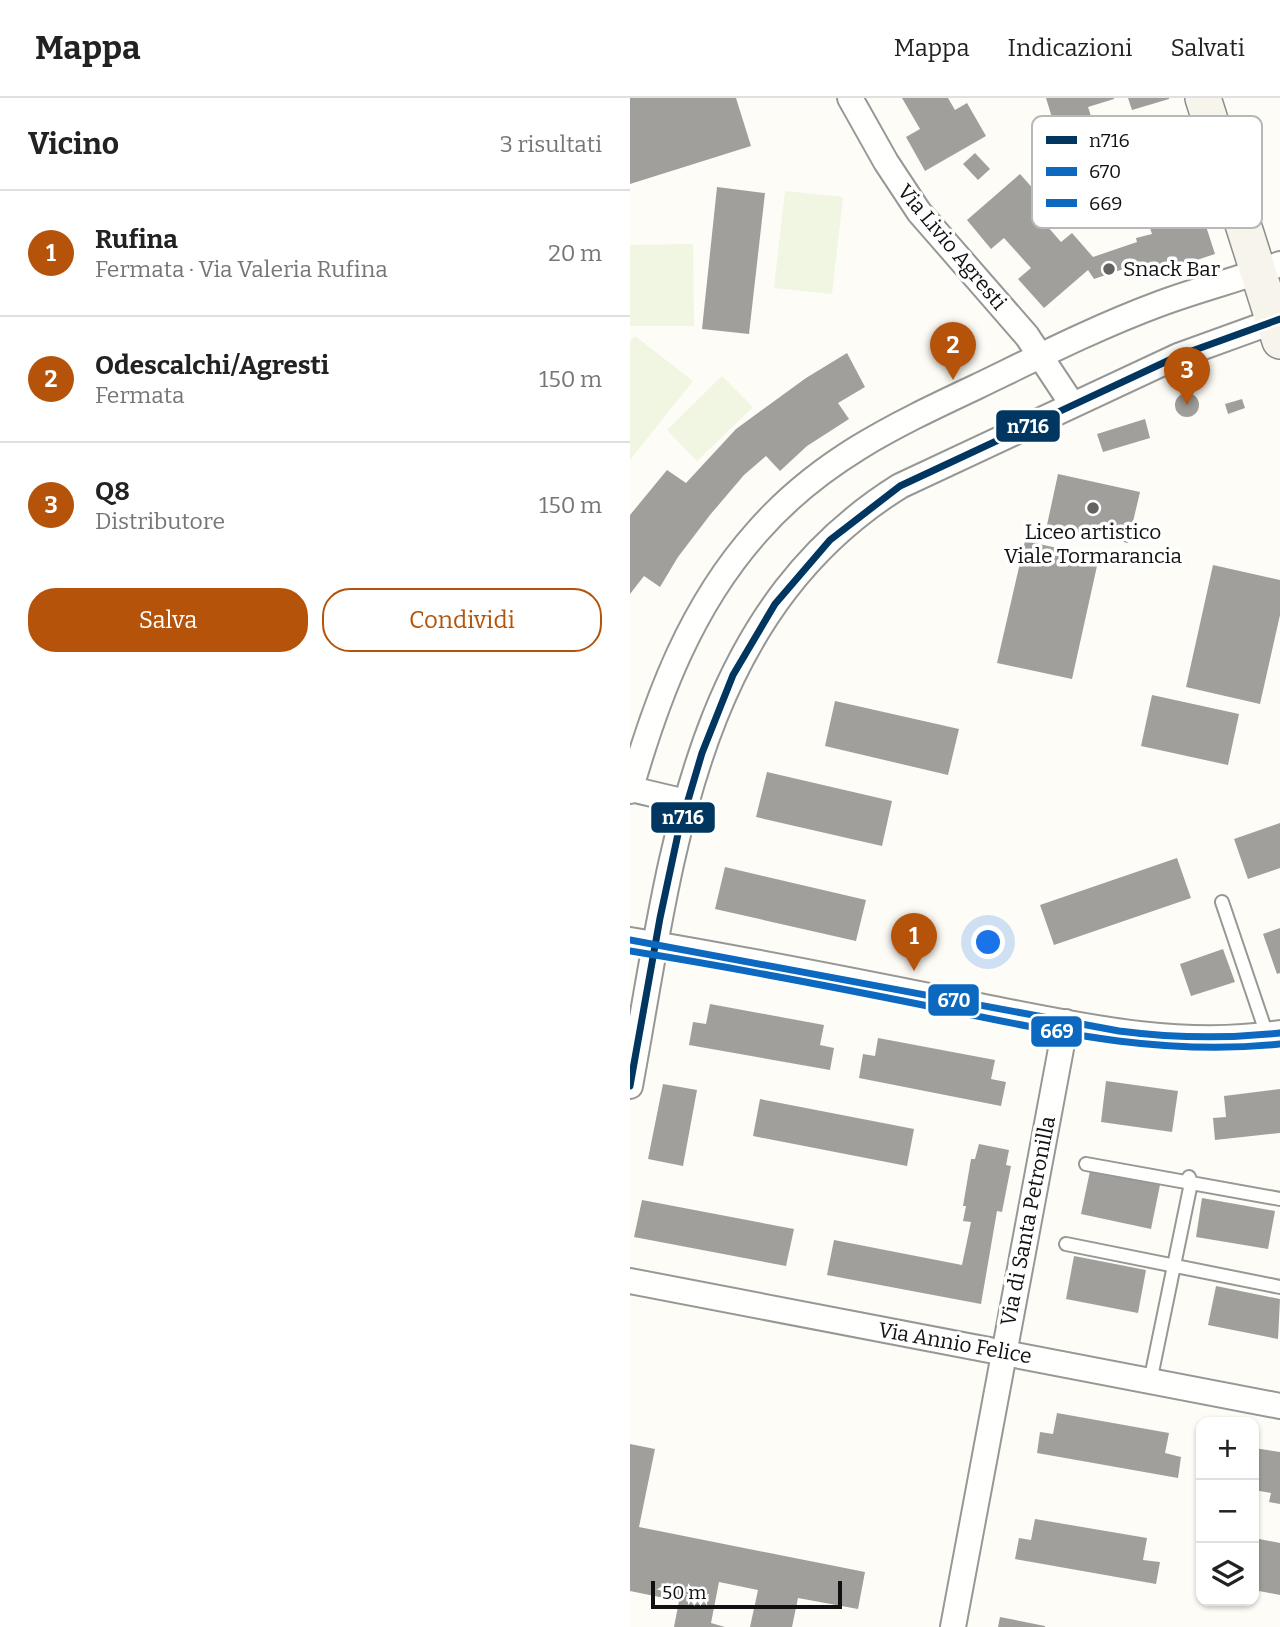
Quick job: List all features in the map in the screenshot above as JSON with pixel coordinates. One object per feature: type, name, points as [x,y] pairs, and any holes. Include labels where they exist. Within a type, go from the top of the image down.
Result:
[{"type":"street","name":"Via Livio Agresti","points":[[850,98],[886,162],[919,212],[1041,355],[1072,404]]},
{"type":"street","points":[[1203,98],[1210,116]]},
{"type":"street","points":[[630,1086],[685,802],[717,709],[746,648],[781,593],[819,549],[865,509],[900,486],[1178,356],[1278,327],[1269,268],[1253,228]]},
{"type":"street","points":[[685,802],[630,790],[657,705],[682,643],[728,568],[768,520],[816,477],[860,445],[936,405],[1158,304],[1269,268]]},
{"type":"street","points":[[630,940],[1066,1022],[1178,1038],[1219,1039],[1273,1034]]},
{"type":"street","name":"Via di Santa Petronilla","points":[[953,1627],[1066,1022]]},
{"type":"street","name":"Via Annio Felice","points":[[630,1281],[1280,1405]]},
{"type":"lane","points":[[1222,902],[1273,1034]]},
{"type":"lane","points":[[1086,1164],[1190,1180],[1280,1199]]},
{"type":"lane","points":[[1150,1382],[1190,1180]]},
{"type":"lane","points":[[1066,1244],[1280,1287]]},
{"type":"green space","points":[[785,191],[843,197],[832,294],[774,288]]},
{"type":"green space","points":[[693,244],[694,326],[630,326],[630,245]]},
{"type":"green space","points":[[635,336],[693,381],[630,460],[630,342]]},
{"type":"green space","points":[[722,376],[753,407],[697,461],[667,430]]},
{"type":"building","points":[[630,98],[736,98],[751,146],[630,184]]},
{"type":"building","points":[[902,98],[948,98],[955,110],[967,103],[986,136],[925,171],[906,137],[920,129]]},
{"type":"building","points":[[1046,98],[1114,98],[1088,107],[1091,116],[1052,116]]},
{"type":"building","points":[[1128,98],[1169,98],[1169,99],[1132,110]]},
{"type":"building","points":[[975,153],[990,169],[978,180],[963,164]]},
{"type":"building","points":[[1020,174],[1032,187],[1032,228],[1049,228],[1061,242],[1072,233],[1093,257],[1152,234],[1150,228],[1207,228],[1215,254],[1148,276],[1144,262],[1094,279],[1088,270],[1044,308],[1018,279],[1031,268],[1004,238],[991,249],[967,220]]},
{"type":"building","points":[[717,187],[765,193],[749,334],[702,329]]},
{"type":"building","points":[[847,353],[865,387],[838,403],[849,419],[807,446],[780,471],[766,456],[744,475],[710,515],[678,557],[660,587],[644,576],[630,594],[630,515],[667,470],[686,483],[736,429],[806,378]]},
{"type":"building","points":[[1187,393],[1196,396],[1199,405],[1196,414],[1187,417],[1178,414],[1175,405],[1178,396]]},
{"type":"building","points":[[1242,399],[1245,408],[1228,414],[1225,404]]},
{"type":"building","points":[[1145,419],[1150,438],[1103,452],[1097,434]]},
{"type":"building","name":"Liceo artistico Viale Tormarancia","points":[[1058,474],[1140,492],[1128,543],[1047,525]]},
{"type":"building","points":[[1025,541],[1099,557],[1072,679],[997,663]]},
{"type":"building","points":[[1213,565],[1280,580],[1280,615],[1260,704],[1186,687]]},
{"type":"building","points":[[1152,695],[1239,714],[1228,765],[1141,746]]},
{"type":"building","points":[[835,701],[959,729],[948,775],[825,746]]},
{"type":"building","points":[[767,772],[892,801],[882,846],[756,817]]},
{"type":"building","points":[[1280,823],[1280,868],[1248,879],[1234,839]]},
{"type":"building","points":[[1177,858],[1191,898],[1054,945],[1040,905]]},
{"type":"building","points":[[725,867],[866,900],[856,941],[715,909]]},
{"type":"building","points":[[1280,928],[1280,973],[1277,974],[1263,934]]},
{"type":"building","points":[[1223,949],[1235,982],[1191,996],[1180,964]]},
{"type":"building","points":[[710,1004],[824,1025],[820,1045],[834,1048],[830,1070],[689,1045],[693,1022],[706,1024]]},
{"type":"building","points":[[878,1038],[995,1060],[991,1079],[1006,1082],[1001,1106],[859,1078],[863,1054],[875,1056]]},
{"type":"building","points":[[1106,1081],[1178,1091],[1172,1132],[1101,1122]]},
{"type":"building","points":[[663,1084],[697,1090],[683,1166],[648,1159]]},
{"type":"building","points":[[1280,1089],[1280,1133],[1215,1140],[1213,1118],[1226,1117],[1224,1096]]},
{"type":"building","points":[[760,1099],[914,1129],[907,1166],[753,1136]]},
{"type":"building","points":[[979,1144],[1009,1150],[1006,1165],[1011,1166],[1002,1212],[997,1211],[981,1304],[827,1275],[834,1240],[962,1265],[971,1222],[963,1221],[966,1206],[963,1206],[971,1159],[975,1159]]},
{"type":"building","points":[[1090,1171],[1160,1185],[1151,1229],[1081,1214]]},
{"type":"building","points":[[1202,1198],[1275,1211],[1268,1249],[1196,1237]]},
{"type":"building","points":[[642,1200],[794,1229],[786,1266],[634,1237]]},
{"type":"building","points":[[1074,1256],[1146,1270],[1138,1313],[1066,1299]]},
{"type":"building","points":[[1216,1286],[1280,1299],[1278,1339],[1208,1325]]},
{"type":"building","points":[[1057,1413],[1169,1433],[1165,1453],[1181,1457],[1178,1478],[1037,1453],[1040,1432],[1053,1434]]},
{"type":"building","points":[[630,1444],[655,1449],[639,1527],[865,1572],[858,1609],[798,1598],[792,1627],[750,1627],[758,1590],[719,1582],[711,1623],[725,1627],[674,1627],[679,1601],[630,1591]]},
{"type":"building","points":[[1259,1449],[1280,1452],[1280,1504],[1269,1502],[1271,1493],[1259,1491]]},
{"type":"building","points":[[1035,1519],[1147,1538],[1143,1560],[1160,1562],[1156,1584],[1015,1559],[1019,1538],[1031,1540]]},
{"type":"building","points":[[1259,1539],[1280,1543],[1280,1595],[1259,1591]]},
{"type":"building","points":[[1000,1617],[1045,1626],[1045,1627],[998,1627]]},
{"type":"transit line","name":"n716","points":[[630,1086],[678,834],[702,753],[733,675],[775,604],[830,540],[900,486],[1178,356],[1280,319]]},
{"type":"transit line","name":"670","points":[[630,940],[1119,1031],[1199,1037],[1280,1033]]},
{"type":"transit line","name":"669","points":[[630,951],[1103,1039],[1191,1047],[1280,1044]]},
{"type":"place","name":"Snack Bar","points":[[1109,269]]},
{"type":"place","name":"Odescalchi/Agresti","points":[[953,380]]},
{"type":"place","name":"Q8","points":[[1187,405]]},
{"type":"place","name":"Liceo artistico Viale Tormarancia","points":[[1093,508]]},
{"type":"place","name":"Rufina","points":[[914,971]]}]
